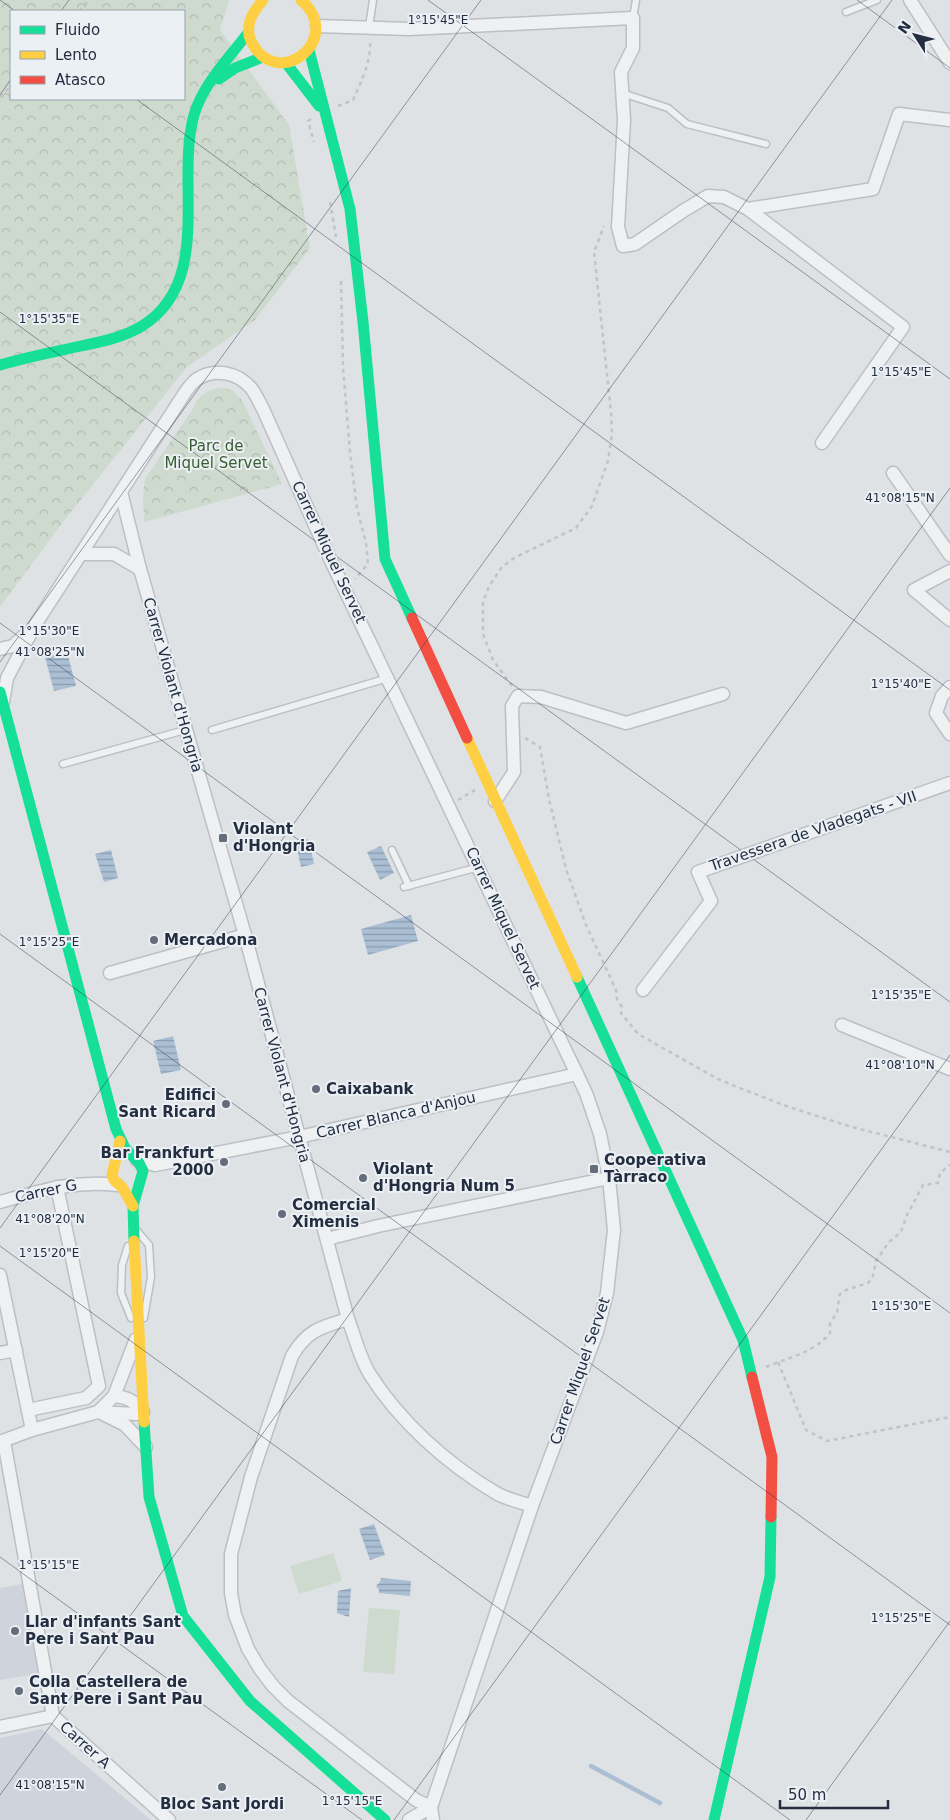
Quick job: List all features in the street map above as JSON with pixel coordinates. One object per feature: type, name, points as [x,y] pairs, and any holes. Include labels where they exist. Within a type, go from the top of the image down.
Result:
[{"type":"main road","points":[[263,0],[251,13],[248,24],[248,33],[253,47],[263,58],[274,62],[286,63],[298,59],[309,50],[315,39],[317,26],[314,14],[305,1]]},
{"type":"main road","points":[[0,365],[132,331],[152,320],[169,302],[180,283],[185,256],[188,164],[191,127],[197,105],[207,88],[248,33]]},
{"type":"main road","points":[[309,50],[350,209],[363,322],[385,559],[743,1340],[772,1457],[770,1577],[714,1820]]},
{"type":"main road","points":[[207,88],[235,68],[263,58]]},
{"type":"main road","points":[[286,63],[324,112]]},
{"type":"main road","points":[[1,698],[120,1141],[141,1166],[141,1178],[134,1206],[133,1225],[149,1497],[183,1616],[250,1701],[385,1820]]},
{"type":"main road","points":[[120,1141],[112,1175],[134,1206]]},
{"type":"main road","points":[[113,1167],[123,1157],[135,1159]]},
{"type":"main road","points":[[120,1186],[132,1187],[141,1178]]},
{"type":"street","points":[[910,0],[950,63]]},
{"type":"street","points":[[317,26],[409,29],[633,18],[633,48],[621,72],[624,120],[618,227],[623,246],[636,244],[708,196],[724,197],[748,209],[903,327],[822,443]]},
{"type":"street","points":[[748,209],[873,189],[899,114],[950,120]]},
{"type":"street","name":"Carrer Miquel Servet","points":[[1,698],[6,678],[35,625],[186,391],[196,379],[221,372],[232,374],[251,388],[263,409],[331,561],[586,1094],[600,1134],[609,1178],[614,1230],[607,1293],[597,1332],[532,1506],[432,1814]]},
{"type":"street","points":[[893,473],[950,555]]},
{"type":"street","name":"Carrer Violant d'Hongria","points":[[121,492],[140,569],[244,935],[348,1319],[362,1359],[369,1373],[393,1406],[418,1432],[458,1466],[498,1494],[532,1506]]},
{"type":"street","points":[[82,554],[114,554],[140,569]]},
{"type":"street","points":[[950,571],[914,590],[950,620]]},
{"type":"street","name":"Carrer Miquel Servet","points":[[0,649],[13,646],[35,625]]},
{"type":"street","points":[[950,687],[942,696],[936,713],[950,734]]},
{"type":"street","points":[[495,801],[514,772],[512,706],[518,696],[541,697],[626,723],[722,694]]},
{"type":"street","name":"Travessera de Vladegats - VII","points":[[643,990],[711,901],[698,872],[950,783]]},
{"type":"street","points":[[110,973],[244,935]]},
{"type":"street","points":[[842,1025],[950,1069]]},
{"type":"street","name":"Carrer Blanca d'Anjou","points":[[135,1159],[155,1165],[299,1137],[577,1074]]},
{"type":"street","name":"Carrer Blanca d'Anjou","points":[[141,1178],[155,1165]]},
{"type":"street","name":"Carrer G","points":[[93,1182],[113,1167]]},
{"type":"street","points":[[327,1239],[378,1226],[609,1178]]},
{"type":"street","name":"Carrer G","points":[[0,1202],[57,1187],[93,1182],[120,1186]]},
{"type":"street","points":[[28,1410],[86,1398],[99,1386],[57,1187]]},
{"type":"street","points":[[0,1274],[32,1430]]},
{"type":"street","points":[[348,1319],[316,1330],[299,1344],[292,1356],[251,1477],[231,1554],[231,1593],[235,1614],[248,1649],[260,1669],[283,1696],[432,1814]]},
{"type":"street","points":[[98,1412],[114,1396],[138,1335]]},
{"type":"street","points":[[0,1353],[16,1350]]},
{"type":"street","points":[[2,1441],[32,1430],[98,1412],[136,1414],[143,1412],[133,1400],[114,1396]]},
{"type":"street","points":[[98,1412],[124,1426],[146,1446]]},
{"type":"street","name":"Carrer A","points":[[2,1441],[53,1716],[169,1820]]},
{"type":"street","points":[[0,1727],[53,1716]]},
{"type":"street","points":[[409,1820],[432,1814]]},
{"type":"lane","points":[[369,27],[373,0]]},
{"type":"lane","points":[[633,18],[636,0]]},
{"type":"lane","points":[[846,12],[877,0]]},
{"type":"lane","points":[[622,93],[668,108],[687,124],[766,144]]},
{"type":"lane","points":[[212,730],[388,678]]},
{"type":"lane","points":[[63,764],[186,730]]},
{"type":"lane","points":[[392,850],[407,887],[479,867]]},
{"type":"lane","points":[[133,1225],[149,1245],[152,1277],[139,1349]]},
{"type":"path","points":[[80,10],[89,0]]},
{"type":"path","points":[[0,98],[10,86]]},
{"type":"path","points":[[518,696],[493,660],[483,634],[483,602],[488,586],[502,567],[514,558],[576,528],[592,506],[608,461],[612,434],[611,412],[594,252],[608,220]]},
{"type":"path","points":[[513,731],[540,747],[548,799],[566,869],[586,925],[616,990],[617,999],[622,1007],[621,1013],[638,1034],[716,1078],[788,1107],[852,1127],[950,1151]]},
{"type":"path","points":[[449,805],[488,784]]},
{"type":"path","points":[[751,1374],[807,1352],[825,1339],[830,1333],[830,1324],[837,1312],[840,1294],[868,1283],[873,1276],[876,1261],[889,1242],[901,1232],[906,1217],[923,1186],[938,1183],[940,1173],[950,1165]]},
{"type":"path","points":[[778,1362],[806,1430],[826,1441],[950,1417]]},
{"type":"shaded area","name":"Llar d'infants Sant Pere i Sant Pau","points":[[22,1584],[38,1674],[0,1680],[0,1588]]},
{"type":"shaded area","points":[[42,1729],[151,1820],[0,1820],[0,1738]]},
{"type":"green space","points":[[0,0],[229,0],[220,30],[289,125],[310,248],[255,320],[187,367],[63,522],[0,607]]},
{"type":"green space","name":"Parc de Miquel Servet","points":[[223,388],[232,390],[242,400],[282,484],[144,522],[143,497],[145,479],[198,400],[208,391]]},
{"type":"green space","points":[[333,1553],[342,1581],[299,1594],[290,1566]]},
{"type":"green space","points":[[369,1608],[400,1610],[394,1674],[363,1672]]},
{"type":"water","points":[[67,652],[76,686],[54,691],[45,657]]},
{"type":"water","points":[[301,838],[309,840],[314,864],[301,867],[296,844],[299,843]]},
{"type":"water","points":[[381,846],[394,873],[380,880],[367,852]]},
{"type":"water","points":[[111,850],[118,878],[104,882],[95,854]]},
{"type":"water","points":[[411,915],[418,941],[368,955],[361,929]]},
{"type":"water","points":[[173,1036],[181,1070],[161,1074],[153,1041]]},
{"type":"water","points":[[374,1524],[385,1555],[370,1560],[359,1529]]},
{"type":"water","points":[[381,1578],[411,1581],[410,1596],[379,1593],[376,1586]]},
{"type":"water","points":[[351,1588],[349,1617],[337,1613],[338,1591]]},
{"type":"waterway","points":[[591,1766],[660,1803]]},
{"type":"traffic: fast","points":[[0,365],[120,336],[142,326],[164,307],[178,283],[185,257],[188,229],[189,141],[194,115],[210,82],[248,33]]},
{"type":"traffic: fast","points":[[309,50],[350,209],[363,322],[385,559],[412,618]]},
{"type":"traffic: fast","points":[[219,79],[235,68],[263,57]]},
{"type":"traffic: fast","points":[[286,63],[319,106]]},
{"type":"traffic: fast","points":[[0,692],[116,1129],[125,1148],[139,1163],[143,1171],[133,1206],[134,1241]]},
{"type":"traffic: fast","points":[[577,977],[743,1340],[752,1377]]},
{"type":"traffic: fast","points":[[144,1422],[149,1497],[183,1616],[250,1701],[385,1820]]},
{"type":"traffic: fast","points":[[714,1820],[770,1577],[771,1517]]},
{"type":"traffic: slow","points":[[263,0],[251,19],[249,35],[262,56],[276,62],[290,61],[303,55],[312,44],[316,30],[313,15],[301,0]]},
{"type":"traffic: slow","points":[[467,738],[577,977]]},
{"type":"traffic: slow","points":[[120,1141],[112,1175],[114,1180],[122,1187],[133,1206]]},
{"type":"traffic: slow","points":[[134,1241],[144,1422]]},
{"type":"traffic: jam","points":[[412,618],[467,738]]},
{"type":"traffic: jam","points":[[752,1377],[772,1457],[771,1517]]},
{"type":"place","name":"Violant d'Hongria","points":[[223,838]]},
{"type":"place","name":"Mercadona","points":[[154,940]]},
{"type":"place","name":"Caixabank","points":[[316,1089]]},
{"type":"place","name":"Edifici Sant Ricard","points":[[226,1104]]},
{"type":"place","name":"Bar Frankfurt 2000","points":[[224,1162]]},
{"type":"place","name":"Cooperativa Tàrraco","points":[[594,1169]]},
{"type":"place","name":"Violant d'Hongria Num 5","points":[[363,1178]]},
{"type":"place","name":"Comercial Ximenis","points":[[282,1214]]},
{"type":"place","name":"Llar d'infants Sant Pere i Sant Pau","points":[[15,1631]]},
{"type":"place","name":"Colla Castellera de Sant Pere i Sant Pau","points":[[19,1691]]},
{"type":"place","name":"Bloc Sant Jordi","points":[[222,1787]]}]
